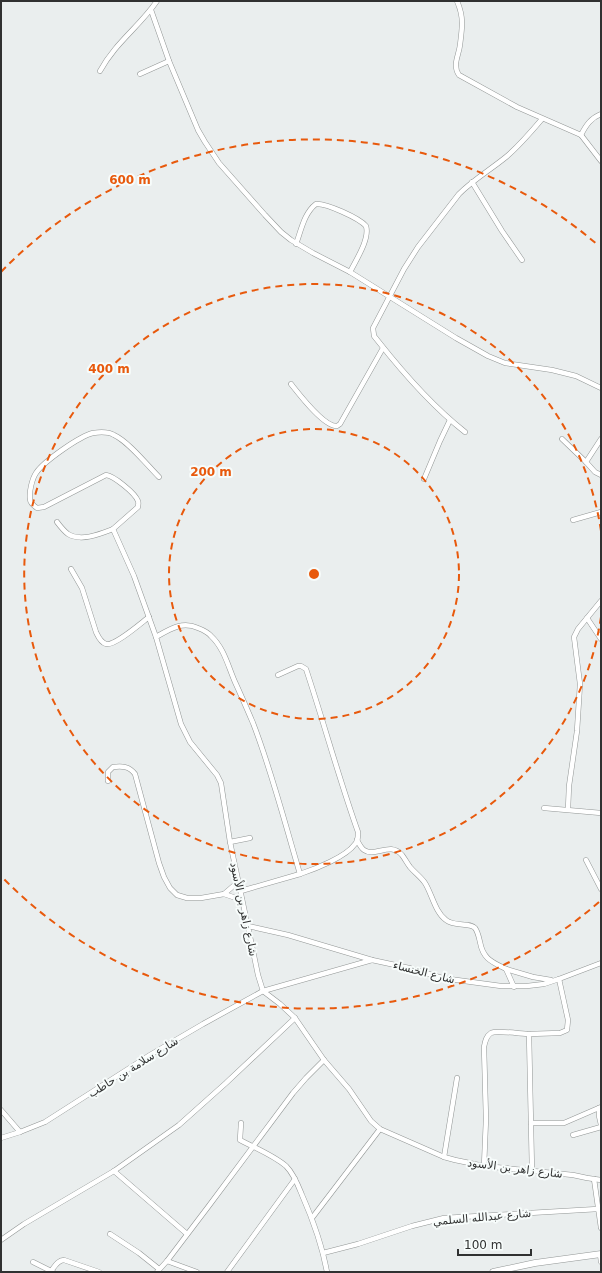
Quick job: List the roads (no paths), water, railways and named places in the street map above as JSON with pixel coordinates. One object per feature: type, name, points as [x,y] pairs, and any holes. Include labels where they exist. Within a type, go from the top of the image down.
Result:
[{"type":"street","points":[[100,71],[114,48],[151,10],[157,1]]},
{"type":"street","points":[[457,1],[461,12],[462,22],[460,47],[456,64],[456,70],[459,75],[509,103],[542,119],[581,135],[601,161]]},
{"type":"street","points":[[151,10],[169,61],[198,130],[212,154],[281,232],[296,244],[350,272],[456,338],[497,360],[567,374],[588,381],[601,388]]},
{"type":"street","points":[[140,74],[169,61]]},
{"type":"street","points":[[581,135],[587,124],[601,114]]},
{"type":"street","points":[[464,432],[435,406],[383,348],[372,331],[374,323],[404,269],[429,231],[458,194],[511,152],[526,138],[542,119]]},
{"type":"street","points":[[472,182],[522,260]]},
{"type":"street","points":[[296,244],[307,214],[316,204],[325,205],[360,221],[366,226],[366,235],[360,253],[350,272]]},
{"type":"street","points":[[291,384],[322,418],[332,425],[337,426],[383,348]]},
{"type":"street","points":[[424,479],[450,420]]},
{"type":"street","points":[[57,522],[69,534],[79,537],[98,535],[113,529],[136,510],[138,505],[138,502],[134,496],[108,474],[44,507],[37,508],[31,503],[32,485],[37,472],[52,458],[86,436],[100,433],[114,435],[123,441],[158,477]]},
{"type":"street","points":[[562,439],[595,472],[601,475]]},
{"type":"street","points":[[586,462],[601,439]]},
{"type":"street","points":[[573,520],[601,512]]},
{"type":"street","name":"شارع زاهر بن الأسود","points":[[113,529],[134,576],[156,637],[181,724],[190,742],[219,779],[238,882],[263,991],[294,1018],[324,1060],[349,1089],[371,1121],[380,1130],[444,1157],[484,1166],[573,1175],[601,1180]]},
{"type":"street","points":[[71,569],[80,582],[96,632],[99,638],[106,644],[114,642],[149,617]]},
{"type":"street","points":[[568,809],[569,786],[577,731],[580,690],[574,637],[578,629],[601,601]]},
{"type":"street","points":[[587,618],[601,639]]},
{"type":"street","points":[[156,637],[181,625],[196,627],[211,636],[220,648],[253,723],[269,767],[300,874]]},
{"type":"street","points":[[240,891],[315,869],[353,847],[357,840],[358,832],[334,761],[320,710],[306,669],[298,666],[278,675]]},
{"type":"street","points":[[108,781],[108,772],[113,768],[127,767],[135,774],[159,863],[164,877],[173,892],[177,895],[188,898],[201,898],[224,894],[242,900]]},
{"type":"street","points":[[544,808],[601,813]]},
{"type":"street","points":[[230,842],[250,838]]},
{"type":"street","points":[[357,840],[362,848],[368,852],[389,849],[399,852],[411,869],[422,879],[439,911],[446,920],[455,924],[472,926],[478,932],[482,951],[490,961],[506,969],[533,977],[556,980],[568,1020],[567,1030],[560,1033],[529,1034],[494,1032],[485,1040],[486,1119],[484,1166]]},
{"type":"street","points":[[586,860],[601,889]]},
{"type":"street","points":[[224,894],[238,882]]},
{"type":"street","name":"شارع الخنساء","points":[[248,926],[288,935],[372,960],[404,966],[442,978],[514,987],[534,986],[556,980],[601,963]]},
{"type":"street","name":"شارع سلامة بن حاطب","points":[[1,1138],[45,1122],[164,1047],[263,991],[372,960]]},
{"type":"street","points":[[506,969],[514,987]]},
{"type":"street","points":[[1,1240],[24,1224],[114,1172],[179,1125],[226,1083],[294,1018]]},
{"type":"street","points":[[529,1034],[532,1171]]},
{"type":"street","points":[[110,1234],[139,1253],[158,1271],[293,1093],[324,1060]]},
{"type":"street","points":[[444,1157],[457,1078]]},
{"type":"street","points":[[531,1124],[564,1123],[600,1108],[599,1116],[601,1126],[573,1135]]},
{"type":"street","points":[[1,1110],[20,1132]]},
{"type":"street","points":[[241,1123],[239,1139],[282,1163],[295,1179],[312,1218],[323,1253],[327,1272]]},
{"type":"street","points":[[312,1218],[380,1130]]},
{"type":"street","points":[[114,1172],[187,1234]]},
{"type":"street","points":[[227,1272],[295,1179]]},
{"type":"street","points":[[594,1179],[601,1228]]},
{"type":"street","name":"شارع عبدالله السلمي","points":[[323,1253],[358,1244],[412,1226],[444,1218],[598,1209]]},
{"type":"street","points":[[493,1272],[600,1254],[601,1262]]},
{"type":"street","points":[[33,1262],[52,1271],[60,1260],[64,1260],[98,1272]]},
{"type":"street","points":[[167,1261],[197,1272]]}]
